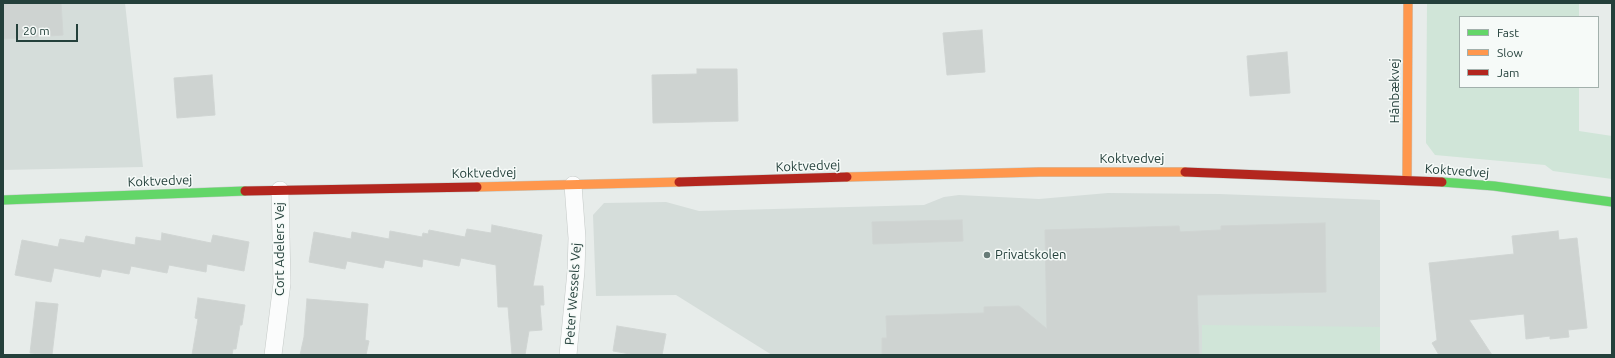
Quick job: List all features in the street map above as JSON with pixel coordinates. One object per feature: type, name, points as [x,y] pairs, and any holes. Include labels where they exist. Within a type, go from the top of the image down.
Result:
[{"type":"street","name":"Hånbækvej","points":[[1408,3],[1408,180]]},
{"type":"street","name":"Koktvedvej","points":[[3,200],[280,190],[573,185],[1055,172],[1182,172],[1408,180],[1494,186],[1612,202]]},
{"type":"street","name":"Peter Wessels Vej","points":[[568,355],[576,271],[577,238],[573,185]]},
{"type":"street","name":"Cort Adelers Vej","points":[[272,355],[282,283],[280,190]]},
{"type":"shaded area","points":[[3,3],[125,3],[143,167],[3,170]]},
{"type":"shaded area","name":"Privatskolen","points":[[1108,193],[1219,194],[1380,200],[1380,355],[772,355],[676,295],[596,296],[593,215],[604,203],[666,202],[699,211],[924,205],[944,197],[959,195],[1039,199]]},
{"type":"green space","points":[[1427,3],[1579,3],[1579,16],[1459,16],[1459,88],[1579,88],[1579,131],[1612,136],[1612,179],[1553,171],[1545,165],[1435,155],[1426,143]]},
{"type":"green space","points":[[1202,325],[1380,327],[1380,355],[1202,355]]},
{"type":"building","points":[[3,3],[61,3],[63,35],[3,39]]},
{"type":"building","points":[[982,30],[985,72],[947,75],[943,33]]},
{"type":"building","points":[[1287,52],[1290,93],[1250,96],[1247,56]]},
{"type":"building","points":[[697,69],[737,69],[738,121],[653,123],[652,75],[697,74]]},
{"type":"building","points":[[212,75],[215,115],[177,118],[174,78]]},
{"type":"building","points":[[962,220],[963,241],[873,244],[872,222]]},
{"type":"building","points":[[1325,223],[1326,292],[1197,295],[1199,355],[882,355],[882,338],[887,338],[886,316],[984,313],[984,307],[1019,306],[1047,329],[1045,230],[1179,226],[1180,232],[1221,230],[1221,226]]},
{"type":"building","points":[[492,225],[542,235],[533,286],[543,286],[544,305],[540,305],[542,330],[529,331],[525,355],[512,355],[508,307],[498,307],[496,265],[461,258],[459,266],[423,259],[422,267],[385,260],[383,268],[347,261],[345,269],[309,262],[314,232],[351,239],[352,232],[389,239],[390,231],[422,237],[423,233],[428,234],[429,230],[465,237],[467,229],[491,233]]},
{"type":"building","points":[[1558,231],[1559,240],[1577,238],[1587,328],[1568,330],[1569,337],[1550,339],[1550,336],[1526,339],[1524,314],[1469,320],[1492,355],[1439,355],[1432,343],[1437,340],[1429,263],[1514,254],[1512,236]]},
{"type":"building","points":[[162,233],[211,243],[213,235],[249,242],[244,271],[207,264],[206,272],[169,265],[167,273],[131,266],[129,274],[102,269],[100,277],[54,268],[51,282],[15,275],[22,240],[58,247],[60,239],[84,243],[86,236],[135,245],[136,237],[161,241]]},
{"type":"building","points":[[198,298],[245,305],[236,349],[233,349],[232,355],[192,355],[198,319],[195,318]]},
{"type":"building","points":[[307,299],[368,304],[365,340],[369,341],[366,355],[300,355],[304,337]]},
{"type":"building","points":[[36,302],[58,304],[52,355],[30,353]]},
{"type":"building","points":[[617,326],[666,334],[662,355],[636,355],[613,351]]},
{"type":"traffic: fast","points":[[1442,182],[1494,186],[1612,202]]},
{"type":"traffic: fast","points":[[3,200],[245,191]]},
{"type":"traffic: slow","points":[[1407,180],[1408,3]]},
{"type":"traffic: slow","points":[[847,177],[1039,172],[1185,172]]},
{"type":"traffic: slow","points":[[477,187],[679,182]]},
{"type":"traffic: jam","points":[[1185,172],[1442,182]]},
{"type":"traffic: jam","points":[[679,182],[847,177]]},
{"type":"traffic: jam","points":[[245,191],[477,187]]},
{"type":"place","name":"Privatskolen","points":[[987,255]]}]
